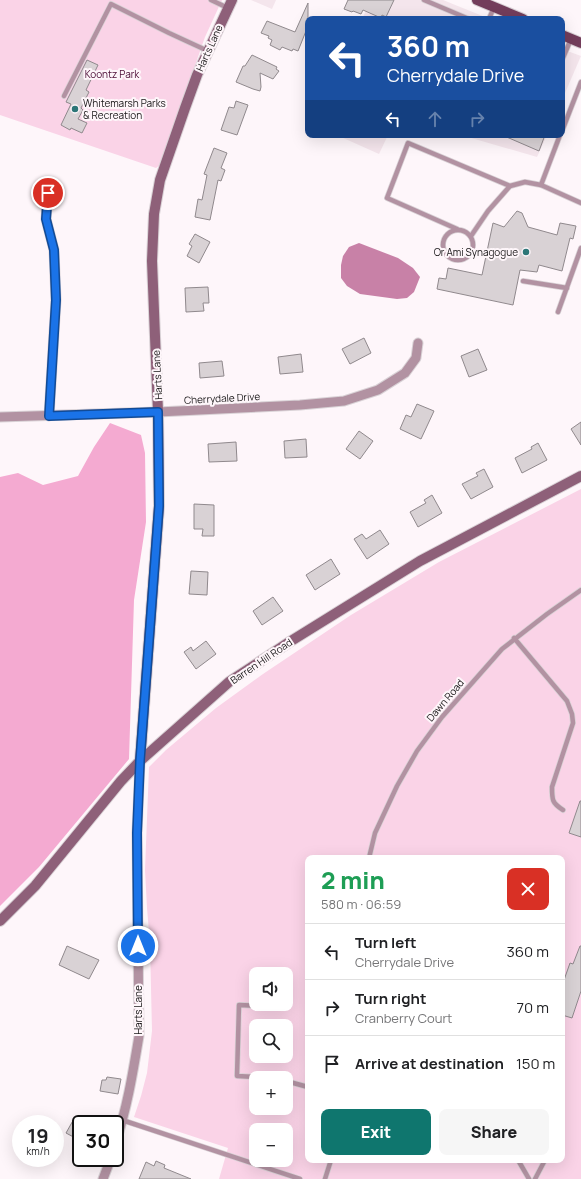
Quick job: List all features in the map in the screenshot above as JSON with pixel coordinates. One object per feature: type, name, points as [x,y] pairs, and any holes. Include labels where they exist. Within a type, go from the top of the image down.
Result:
[{"type":"main road","points":[[477,0],[515,16]]},
{"type":"main road","points":[[567,37],[581,43]]},
{"type":"street","name":"Harts Lane","points":[[123,1115],[134,1069],[139,1036],[137,833],[140,761],[159,506],[158,412],[152,261],[154,214],[160,180],[185,108],[208,51],[230,4]]},
{"type":"street","points":[[48,193],[46,219],[54,250],[56,300],[49,416]]},
{"type":"street","name":"Cherrydale Drive","points":[[0,417],[158,412],[344,402],[378,390],[405,373],[416,358],[418,343]]},
{"type":"street","name":"Barren Hill Road","points":[[0,921],[35,886],[121,781],[140,761],[229,682],[291,641],[420,561],[581,476]]},
{"type":"street","points":[[103,1179],[107,1167]]},
{"type":"lane","points":[[212,0],[230,4]]},
{"type":"lane","points":[[424,0],[462,16]]},
{"type":"lane","points":[[64,96],[111,4],[208,51]]},
{"type":"lane","points":[[490,16],[494,7]]},
{"type":"lane","points":[[565,123],[581,82]]},
{"type":"lane","points":[[541,185],[559,138]]},
{"type":"lane","points":[[457,229],[449,232],[444,238],[443,246],[445,254],[452,259],[460,260],[467,258],[472,251],[474,243],[471,236],[465,231],[457,229],[387,198],[408,143],[510,186]]},
{"type":"lane","points":[[471,236],[488,211],[510,186],[525,182],[541,185],[581,203]]},
{"type":"lane","points":[[558,312],[581,248]]},
{"type":"lane","points":[[523,281],[567,288]]},
{"type":"lane","name":"Dawn Road","points":[[370,855],[375,833],[397,786],[417,751],[442,716],[502,649],[514,638],[581,590]]},
{"type":"lane","points":[[514,638],[567,701],[572,714],[573,723],[552,787],[552,798],[554,805],[563,810]]},
{"type":"lane","points":[[249,1005],[239,1005],[236,1076],[249,1077]]},
{"type":"lane","points":[[293,1083],[305,1086]]},
{"type":"lane","points":[[124,1121],[300,1179]]},
{"type":"lane","points":[[326,1179],[330,1163]]},
{"type":"lane","points":[[520,1163],[529,1179]]},
{"type":"lane","points":[[535,1179],[543,1163]]},
{"type":"shaded area","points":[[251,0],[276,0],[272,9]]},
{"type":"shaded area","points":[[371,0],[443,0],[483,16],[363,16]]},
{"type":"shaded area","points":[[565,50],[581,56],[565,93]]},
{"type":"shaded area","points":[[343,138],[387,138],[379,154]]},
{"type":"shaded area","points":[[471,138],[546,138],[537,157]]},
{"type":"shaded area","points":[[359,243],[398,258],[413,268],[420,277],[414,292],[407,298],[397,299],[360,294],[347,286],[341,278],[343,256],[349,247]]},
{"type":"shaded area","points":[[110,423],[141,435],[145,453],[146,522],[134,600],[129,759],[39,867],[0,906],[0,477],[18,473],[43,485],[78,476],[94,447]]},
{"type":"green space","name":"Koontz Park","points":[[0,0],[222,0],[205,37],[160,165],[156,168],[0,115]]},
{"type":"green space","points":[[581,489],[581,1179],[219,1179],[228,1148],[134,1117],[147,1073],[152,1031],[150,944],[145,870],[149,767],[166,750],[216,708],[263,674],[351,615],[439,562]]},
{"type":"building","points":[[348,0],[394,0],[386,16],[376,16],[363,10],[361,14],[344,9]]},
{"type":"building","points":[[308,3],[308,16],[305,16],[305,34],[298,51],[293,49],[292,51],[282,47],[280,50],[270,45],[272,40],[268,38],[269,36],[261,33],[267,21],[295,32]]},
{"type":"building","points":[[252,55],[277,67],[276,69],[279,71],[273,79],[260,73],[260,91],[236,82],[243,66],[245,66]]},
{"type":"building","name":"Whitemarsh Parks & Recreation","points":[[87,60],[98,65],[86,90],[89,92],[81,108],[83,110],[78,119],[87,123],[82,133],[71,128],[70,130],[61,125],[71,104],[66,102]]},
{"type":"building","points":[[236,101],[248,105],[237,135],[221,130],[229,107],[234,108]]},
{"type":"building","points":[[509,138],[544,138],[539,151]]},
{"type":"building","points":[[214,148],[227,153],[221,168],[225,170],[221,181],[218,180],[210,220],[195,217],[198,199],[202,200],[207,175],[204,174]]},
{"type":"building","name":"Or Ami Synagogue","points":[[517,211],[522,213],[528,227],[557,235],[560,223],[576,226],[573,239],[570,238],[562,271],[539,265],[537,272],[520,270],[513,305],[437,289],[439,278],[446,279],[448,268],[482,275],[493,223],[504,227]]},
{"type":"building","points":[[195,234],[210,242],[199,263],[187,256],[192,246],[189,244]]},
{"type":"building","points":[[208,287],[209,303],[203,303],[204,311],[186,312],[185,288]]},
{"type":"building","points":[[364,338],[371,353],[350,364],[342,349]]},
{"type":"building","points":[[478,349],[487,370],[469,377],[461,356]]},
{"type":"building","points":[[301,354],[303,372],[280,374],[278,357]]},
{"type":"building","points":[[222,361],[224,376],[200,378],[199,363]]},
{"type":"building","points":[[417,404],[434,411],[421,439],[400,429],[406,415],[411,417]]},
{"type":"building","points":[[581,422],[581,445],[571,429]]},
{"type":"building","points":[[359,431],[373,441],[360,459],[346,449]]},
{"type":"building","points":[[306,439],[307,457],[285,458],[284,441]]},
{"type":"building","points":[[236,442],[237,461],[209,462],[208,444]]},
{"type":"building","points":[[538,443],[547,460],[522,473],[515,458],[532,449],[531,447]]},
{"type":"building","points":[[484,469],[493,487],[471,499],[462,484],[478,476],[476,473]]},
{"type":"building","points":[[432,495],[442,513],[418,527],[410,512],[426,503],[424,500]]},
{"type":"building","points":[[194,504],[214,505],[214,536],[202,536],[203,529],[194,529]]},
{"type":"building","points":[[380,530],[389,544],[367,559],[354,539],[362,534],[366,539]]},
{"type":"building","points":[[331,559],[340,574],[315,590],[306,575]]},
{"type":"building","points":[[191,571],[208,572],[207,595],[189,594]]},
{"type":"building","points":[[273,597],[283,611],[262,625],[253,611]]},
{"type":"building","points":[[206,641],[216,654],[196,669],[184,652],[191,647],[193,651]]},
{"type":"building","points":[[581,801],[581,837],[569,833]]},
{"type":"building","points":[[67,946],[99,960],[89,979],[59,965]]},
{"type":"building","points":[[581,946],[581,991],[572,1018],[565,1016],[565,977],[570,963],[573,964]]},
{"type":"building","points":[[107,1077],[121,1079],[118,1094],[100,1091],[102,1080],[106,1080]]},
{"type":"building","points":[[72,1122],[72,1136],[66,1133]]},
{"type":"building","points":[[156,1161],[165,1165],[164,1168],[191,1179],[139,1179],[146,1162],[154,1166]]},
{"type":"place","name":"Whitemarsh Parks & Recreation","points":[[75,109]]},
{"type":"place","name":"Or Ami Synagogue","points":[[526,252]]},
{"type":"route","points":[[48,193],[46,219],[54,250],[56,300],[49,416],[158,412],[159,506],[140,761],[137,833],[138,946]]}]
